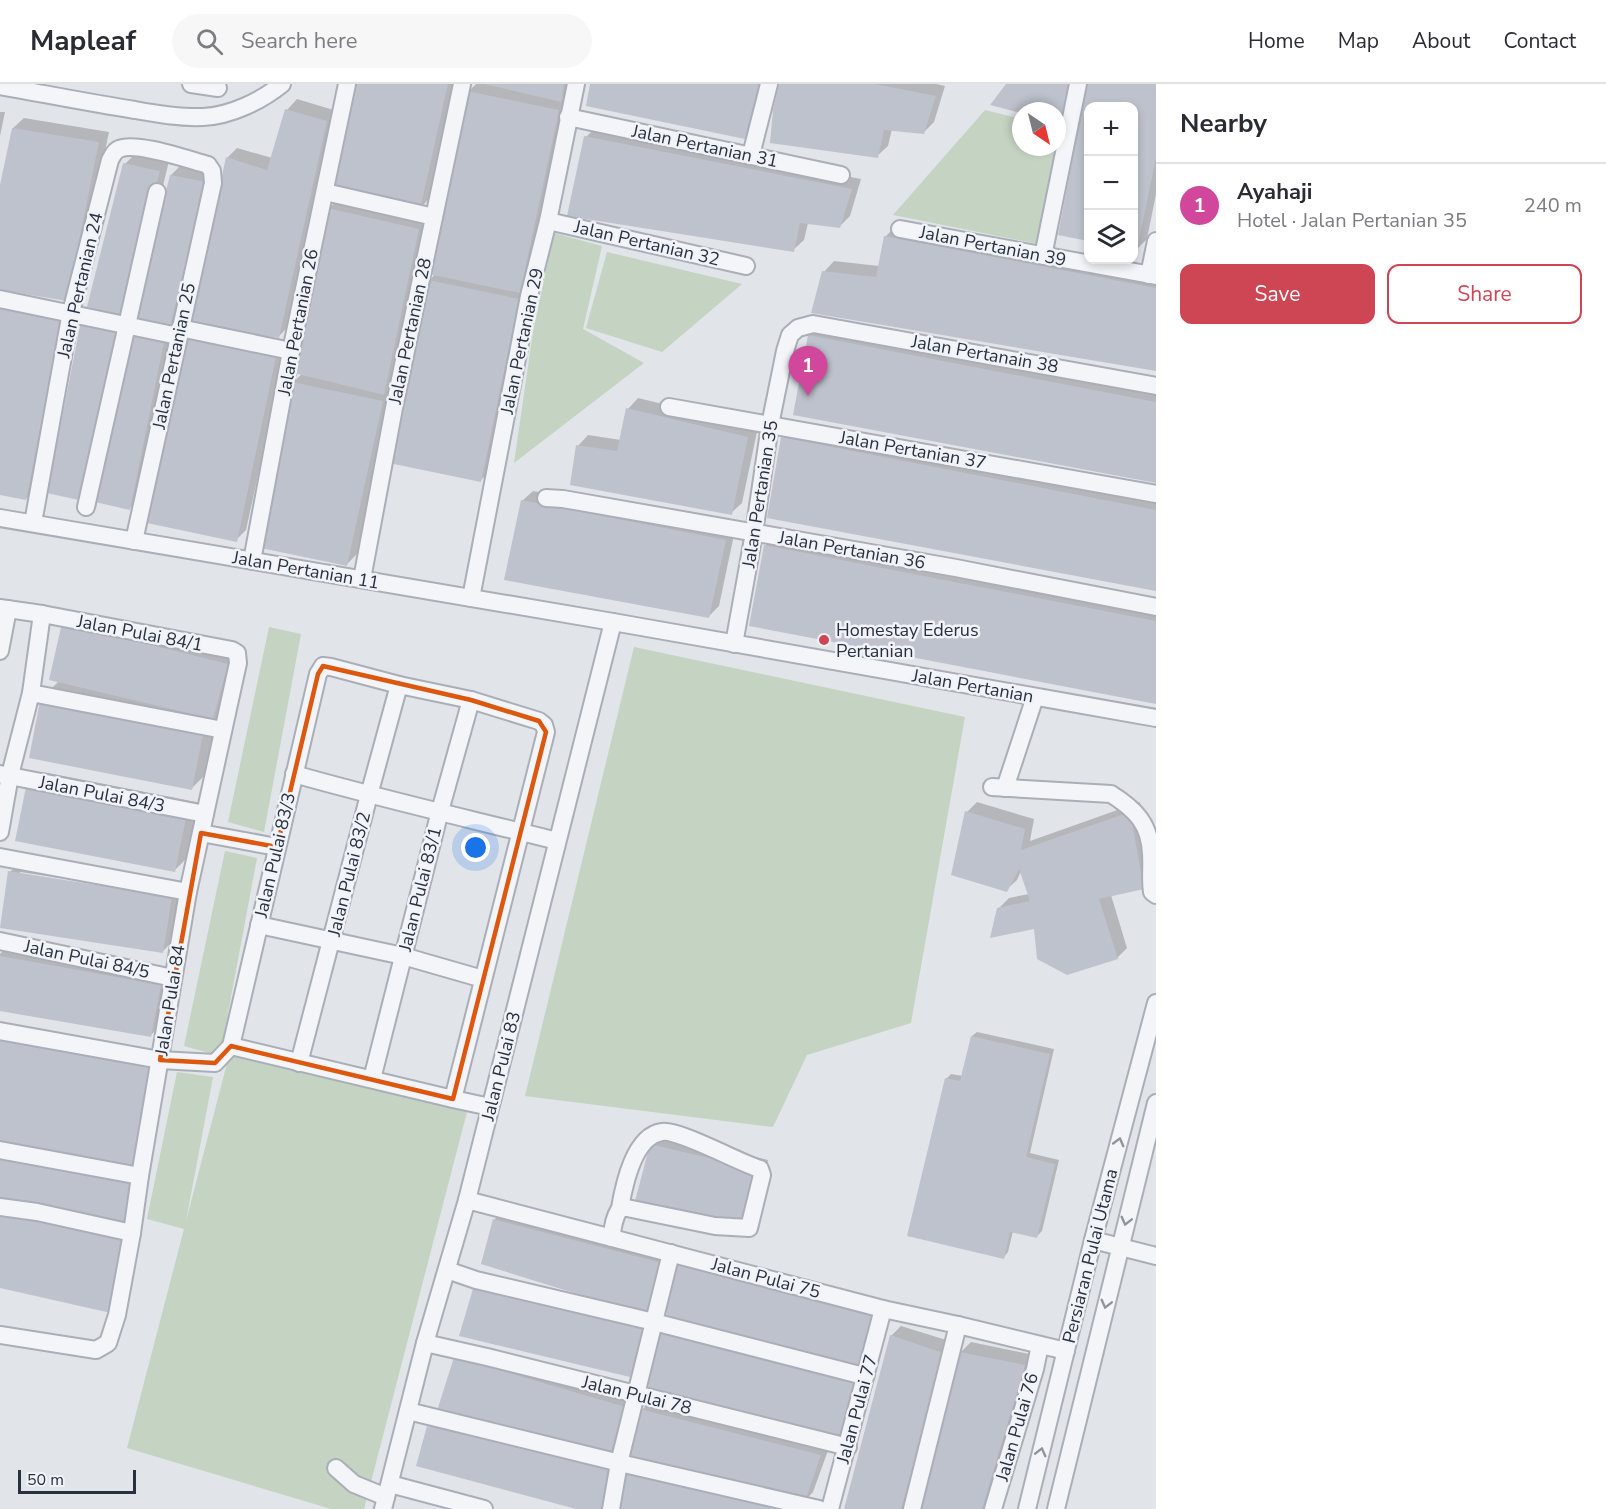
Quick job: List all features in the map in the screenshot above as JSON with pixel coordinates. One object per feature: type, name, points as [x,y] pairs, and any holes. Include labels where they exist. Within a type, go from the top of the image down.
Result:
[{"type":"street","points":[[191,84],[218,88]]},
{"type":"street","points":[[0,86],[143,112],[204,117],[229,112],[255,101],[282,84]]},
{"type":"street","name":"Jalan Pertanian 26","points":[[252,561],[291,351],[347,84]]},
{"type":"street","name":"Jalan Pertanian 28","points":[[362,579],[394,408],[462,84]]},
{"type":"street","name":"Jalan Pertanian 29","points":[[471,598],[529,296],[548,221],[576,84]]},
{"type":"street","points":[[751,155],[769,84]]},
{"type":"street","points":[[1043,256],[1078,84]]},
{"type":"street","name":"Jalan Pertanian 31","points":[[568,117],[841,175]]},
{"type":"street","name":"Jalan Pertanian 24","points":[[33,523],[71,312],[110,160],[116,150],[127,146],[166,153],[208,165],[212,171]]},
{"type":"street","name":"Jalan Pertanian 25","points":[[134,540],[213,183],[212,171]]},
{"type":"street","points":[[86,507],[157,192]]},
{"type":"street","points":[[325,192],[434,217]]},
{"type":"street","name":"Jalan Pertanian 32","points":[[548,221],[746,266]]},
{"type":"street","name":"Jalan Pertanian 39","points":[[900,229],[1152,276]]},
{"type":"street","points":[[1152,276],[1156,241]]},
{"type":"street","points":[[0,298],[126,325],[291,351]]},
{"type":"street","name":"Jalan Pertanain 38","points":[[813,324],[1156,386]]},
{"type":"street","name":"Jalan Pertanian 35","points":[[734,644],[770,425],[785,351],[790,335],[798,328],[813,324]]},
{"type":"street","name":"Jalan Pertanian 37","points":[[669,407],[1156,494]]},
{"type":"street","name":"Jalan Pertanian 36","points":[[546,498],[563,499],[956,568],[1156,607]]},
{"type":"street","name":"Jalan Pertanian 11","points":[[0,518],[613,622]]},
{"type":"street","points":[[0,651],[4,608]]},
{"type":"street","name":"Jalan Pulai 84/1","points":[[4,608],[237,653]]},
{"type":"street","points":[[0,832],[5,775],[31,693],[42,614]]},
{"type":"street","name":"Jalan Pertanian","points":[[613,622],[1156,718]]},
{"type":"street","name":"Jalan Pulai 83","points":[[386,1497],[425,1343],[467,1200],[613,622]]},
{"type":"street","name":"Jalan Pulai 84","points":[[0,1335],[96,1350],[108,1344],[117,1316],[132,1233],[188,892],[238,663],[237,653]]},
{"type":"street","name":"Jalan Pulai 83/3","points":[[231,1046],[318,674],[323,666],[399,685]]},
{"type":"street","points":[[399,685],[471,700],[539,721],[544,725],[546,732],[453,1100]]},
{"type":"street","name":"Jalan Pulai 83/2","points":[[299,1063],[399,685]]},
{"type":"street","points":[[31,693],[223,730]]},
{"type":"street","points":[[1035,697],[998,787],[1111,794],[1128,804],[1137,813],[1147,832],[1151,854],[1150,879],[1152,892],[1156,894]]},
{"type":"street","name":"Jalan Pulai 83/1","points":[[372,1079],[440,811],[471,700]]},
{"type":"street","points":[[294,774],[369,795],[557,841]]},
{"type":"street","name":"Jalan Pulai 84/3","points":[[5,775],[205,814]]},
{"type":"street","points":[[201,833],[277,847]]},
{"type":"street","points":[[0,857],[188,892]]},
{"type":"street","points":[[258,925],[403,956],[483,979]]},
{"type":"street","name":"Jalan Pulai 84/5","points":[[0,941],[173,978]]},
{"type":"street","name":"Persiaran Pulai Utama","points":[[1027,1509],[1093,1240],[1156,1003]]},
{"type":"street","points":[[0,1030],[160,1060],[215,1063],[231,1046],[490,1107]]},
{"type":"street","name":"Persiaran Pulai Utama","points":[[1056,1509],[1156,1103]]},
{"type":"street","points":[[612,1238],[612,1227],[620,1209],[627,1178],[637,1151],[648,1138],[663,1131],[760,1169],[762,1175],[749,1228],[715,1226],[627,1208],[620,1209]]},
{"type":"street","points":[[0,1150],[140,1176]]},
{"type":"street","name":"Jalan Pulai 75","points":[[467,1200],[883,1309],[1066,1351]]},
{"type":"street","points":[[0,1207],[37,1212],[132,1233]]},
{"type":"street","points":[[1093,1240],[1156,1256]]},
{"type":"street","points":[[611,1509],[619,1463],[671,1253]]},
{"type":"street","points":[[447,1270],[476,1280],[866,1375]]},
{"type":"street","name":"Jalan Pulai 77","points":[[830,1509],[883,1309]]},
{"type":"street","points":[[912,1509],[958,1325]]},
{"type":"street","name":"Jalan Pulai 78","points":[[425,1343],[848,1447]]},
{"type":"street","name":"Jalan Pulai 76","points":[[993,1509],[1035,1370],[1040,1346]]},
{"type":"street","points":[[408,1411],[819,1509]]},
{"type":"street","points":[[336,1468],[354,1484],[386,1497],[484,1509]]},
{"type":"highlighted area","points":[[323,666],[471,700],[539,721],[546,732],[453,1099],[231,1046],[215,1063],[160,1060],[201,833],[277,847],[318,674]]},
{"type":"green space","points":[[985,110],[1012,117],[1012,156],[1057,156],[1038,244],[893,215]]},
{"type":"green space","points":[[554,233],[602,246],[583,329],[644,363],[514,463],[533,332]]},
{"type":"green space","points":[[607,252],[742,284],[662,352],[586,328]]},
{"type":"green space","points":[[269,627],[301,634],[264,832],[228,822]]},
{"type":"green space","points":[[634,647],[965,717],[911,1023],[807,1055],[773,1127],[525,1096]]},
{"type":"green space","points":[[225,851],[257,858],[220,1056],[184,1046]]},
{"type":"green space","points":[[231,1048],[468,1108],[364,1509],[331,1509],[127,1448],[184,1229],[147,1219],[177,1072],[213,1077],[186,1221]]},
{"type":"building","points":[[352,84],[448,84],[420,210],[330,187]]},
{"type":"building","points":[[484,84],[564,84],[561,102]]},
{"type":"building","points":[[590,84],[759,84],[745,139],[586,106]]},
{"type":"building","points":[[779,84],[875,84],[936,96],[924,134],[884,130],[878,158],[770,143],[773,110]]},
{"type":"building","points":[[1006,84],[1072,84],[1066,108],[1066,102],[1012,102],[1012,111],[990,105]]},
{"type":"building","points":[[1087,84],[1156,84],[1156,158],[1138,245],[1138,102],[1084,102],[1084,240],[1058,235]]},
{"type":"building","points":[[467,91],[559,110],[520,293],[428,274]]},
{"type":"building","points":[[285,109],[327,121],[279,338],[191,323],[226,157],[267,170]]},
{"type":"building","points":[[12,128],[99,142],[67,301],[0,290],[0,185]]},
{"type":"building","points":[[584,136],[852,189],[840,228],[800,223],[794,252],[567,216]]},
{"type":"building","points":[[123,163],[160,171],[124,316],[87,307]]},
{"type":"building","points":[[170,175],[206,182],[170,327],[133,319]]},
{"type":"building","points":[[327,208],[419,229],[384,395],[294,373]]},
{"type":"building","points":[[884,236],[1156,288],[1156,371],[811,313],[822,271],[876,277]]},
{"type":"building","points":[[428,280],[519,299],[481,482],[389,463]]},
{"type":"building","points":[[0,309],[62,321],[26,500],[0,495]]},
{"type":"building","points":[[81,321],[117,329],[83,501],[47,493]]},
{"type":"building","points":[[128,330],[165,337],[130,510],[95,502]]},
{"type":"building","points":[[808,335],[1156,402],[1156,483],[793,415]]},
{"type":"building","points":[[187,338],[276,357],[237,542],[147,523]]},
{"type":"building","points":[[292,382],[383,401],[347,566],[256,547]]},
{"type":"building","points":[[626,408],[748,437],[732,515],[570,485],[576,445],[617,451]]},
{"type":"building","points":[[781,437],[1156,510],[1156,591],[767,518]]},
{"type":"building","points":[[521,500],[726,540],[709,618],[504,580]]},
{"type":"building","points":[[764,545],[1156,621],[1156,704],[749,626]]},
{"type":"building","points":[[62,623],[228,664],[213,719],[49,680]]},
{"type":"building","points":[[41,696],[204,729],[192,790],[29,758]]},
{"type":"building","points":[[26,787],[186,818],[175,872],[15,841]]},
{"type":"building","points":[[965,811],[1025,829],[1021,850],[1130,812],[1144,889],[1099,899],[1118,959],[1067,975],[1037,959],[1034,929],[990,938],[997,908],[1030,901],[1019,869],[1007,892],[951,875]]},
{"type":"building","points":[[8,871],[172,897],[163,953],[0,928]]},
{"type":"building","points":[[0,956],[161,985],[151,1037],[0,1011]]},
{"type":"building","points":[[971,1036],[1050,1054],[1026,1157],[1055,1164],[1037,1238],[1010,1232],[1004,1259],[907,1236],[945,1078],[960,1081]]},
{"type":"building","points":[[0,1039],[152,1066],[134,1153],[125,1222],[0,1200]]},
{"type":"building","points":[[650,1144],[759,1170],[748,1228],[635,1201]]},
{"type":"building","points":[[0,1214],[122,1237],[111,1313],[0,1288]]},
{"type":"building","points":[[493,1219],[666,1264],[645,1315],[481,1264]]},
{"type":"building","points":[[671,1259],[875,1310],[858,1365],[666,1318]]},
{"type":"building","points":[[475,1282],[650,1328],[630,1377],[459,1336]]},
{"type":"building","points":[[655,1329],[855,1376],[841,1438],[648,1390]]},
{"type":"building","points":[[890,1335],[946,1354],[901,1509],[844,1509]]},
{"type":"building","points":[[959,1352],[1025,1365],[982,1509],[916,1509]]},
{"type":"building","points":[[454,1357],[629,1408],[616,1459],[437,1411]]},
{"type":"building","points":[[640,1409],[821,1455],[804,1504],[627,1464]]},
{"type":"building","points":[[427,1426],[612,1469],[605,1509],[576,1509],[416,1466]]},
{"type":"building","points":[[622,1473],[774,1508],[774,1509],[615,1509]]},
{"type":"place","name":"Ayahaji","points":[[808,396]]},
{"type":"place","name":"Homestay Ederus Pertanian","points":[[824,640]]}]
